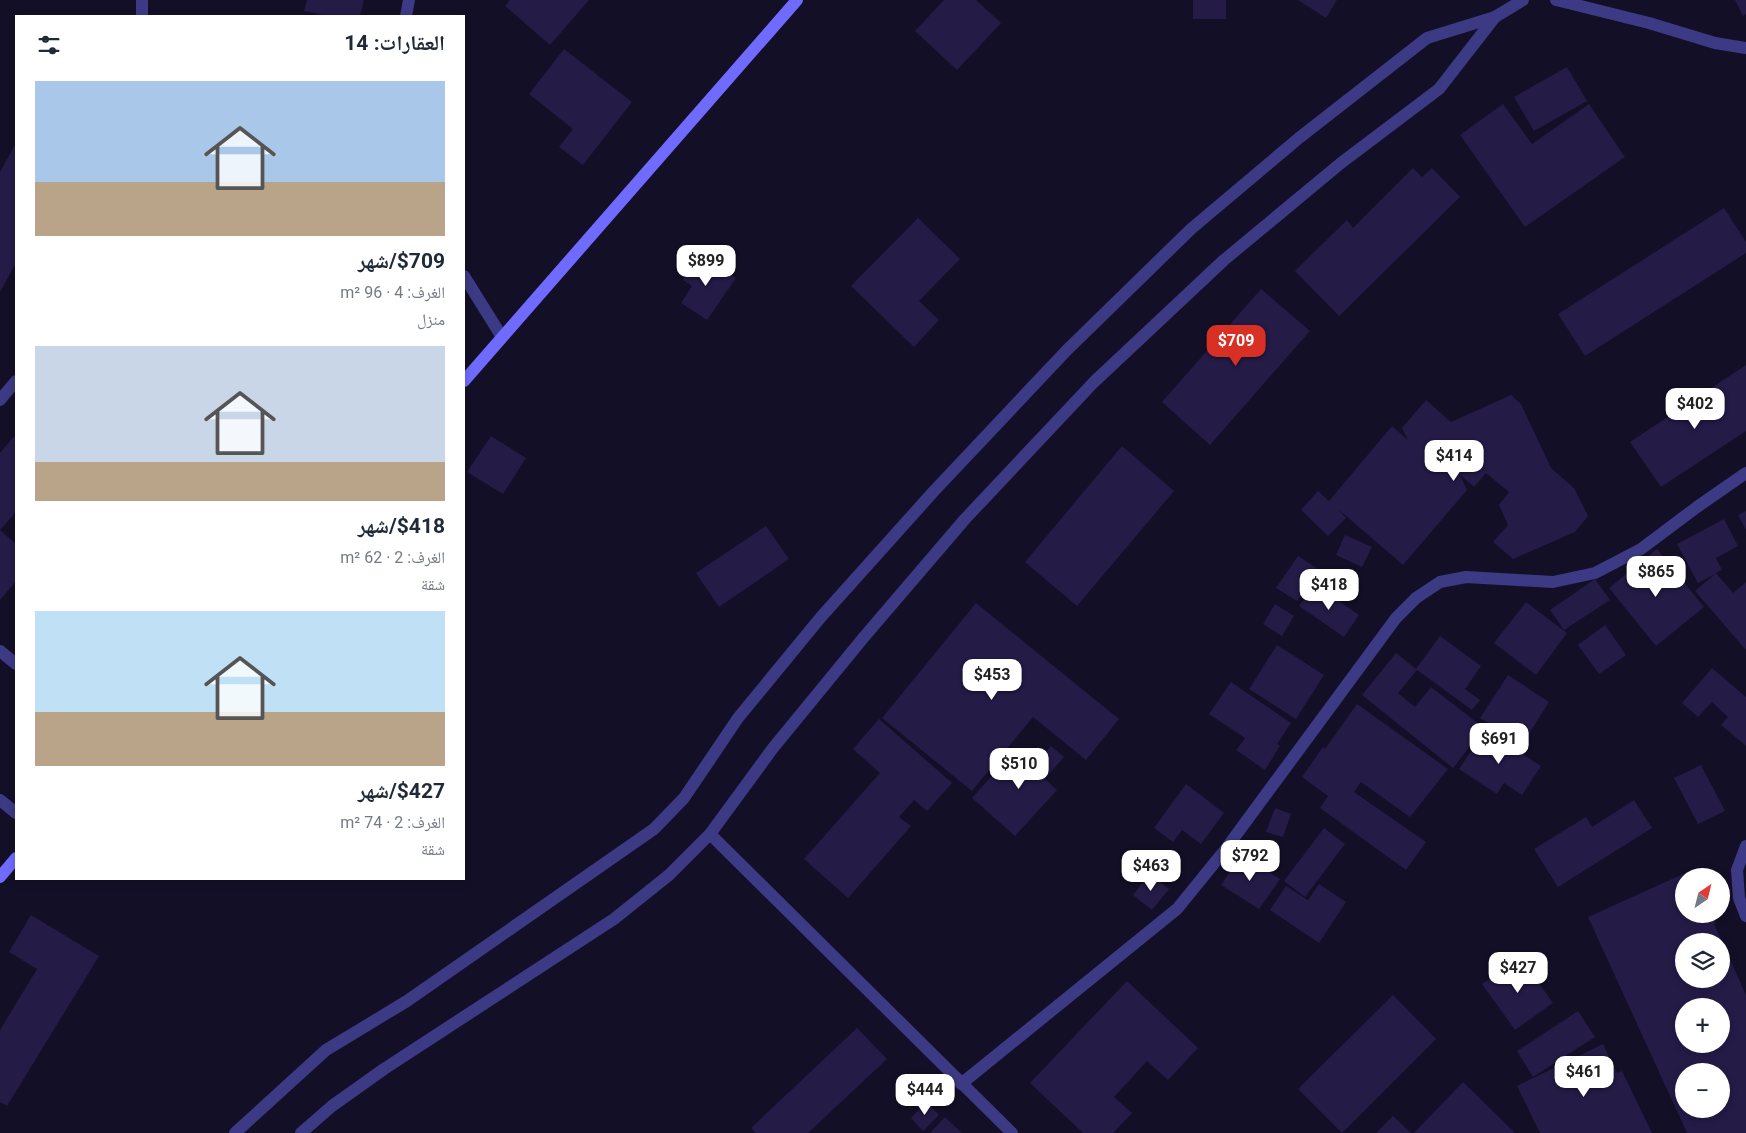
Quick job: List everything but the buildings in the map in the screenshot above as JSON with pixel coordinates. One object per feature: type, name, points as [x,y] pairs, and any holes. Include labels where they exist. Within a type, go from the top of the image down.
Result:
[{"type":"main road","points":[[465,379],[797,0]]},
{"type":"main road","points":[[0,877],[15,859]]},
{"type":"street","points":[[142,0],[142,15]]},
{"type":"street","points":[[406,15],[409,0]]},
{"type":"street","points":[[235,1133],[326,1050],[407,1001],[654,829],[684,798],[738,718],[821,617],[934,491],[1067,350],[1150,269],[1192,229],[1299,138],[1427,38],[1494,16],[1523,0]]},
{"type":"street","points":[[1556,0],[1649,23],[1715,43],[1746,48]]},
{"type":"street","points":[[301,1133],[332,1106],[384,1069],[614,920],[669,875],[710,834],[773,748],[864,637],[965,519],[1094,382],[1224,260],[1341,163],[1439,89],[1494,16]]},
{"type":"street","points":[[465,278],[502,337]]},
{"type":"street","points":[[0,400],[15,382]]},
{"type":"street","points":[[961,1084],[1177,909],[1225,850],[1396,618],[1416,598],[1440,582],[1466,577],[1553,582],[1595,572],[1641,549],[1746,473]]},
{"type":"street","points":[[0,651],[15,663]]},
{"type":"street","points":[[0,800],[15,812]]},
{"type":"street","points":[[710,834],[1012,1133]]},
{"type":"street","points":[[1746,846],[1738,870],[1739,898],[1746,916]]}]
